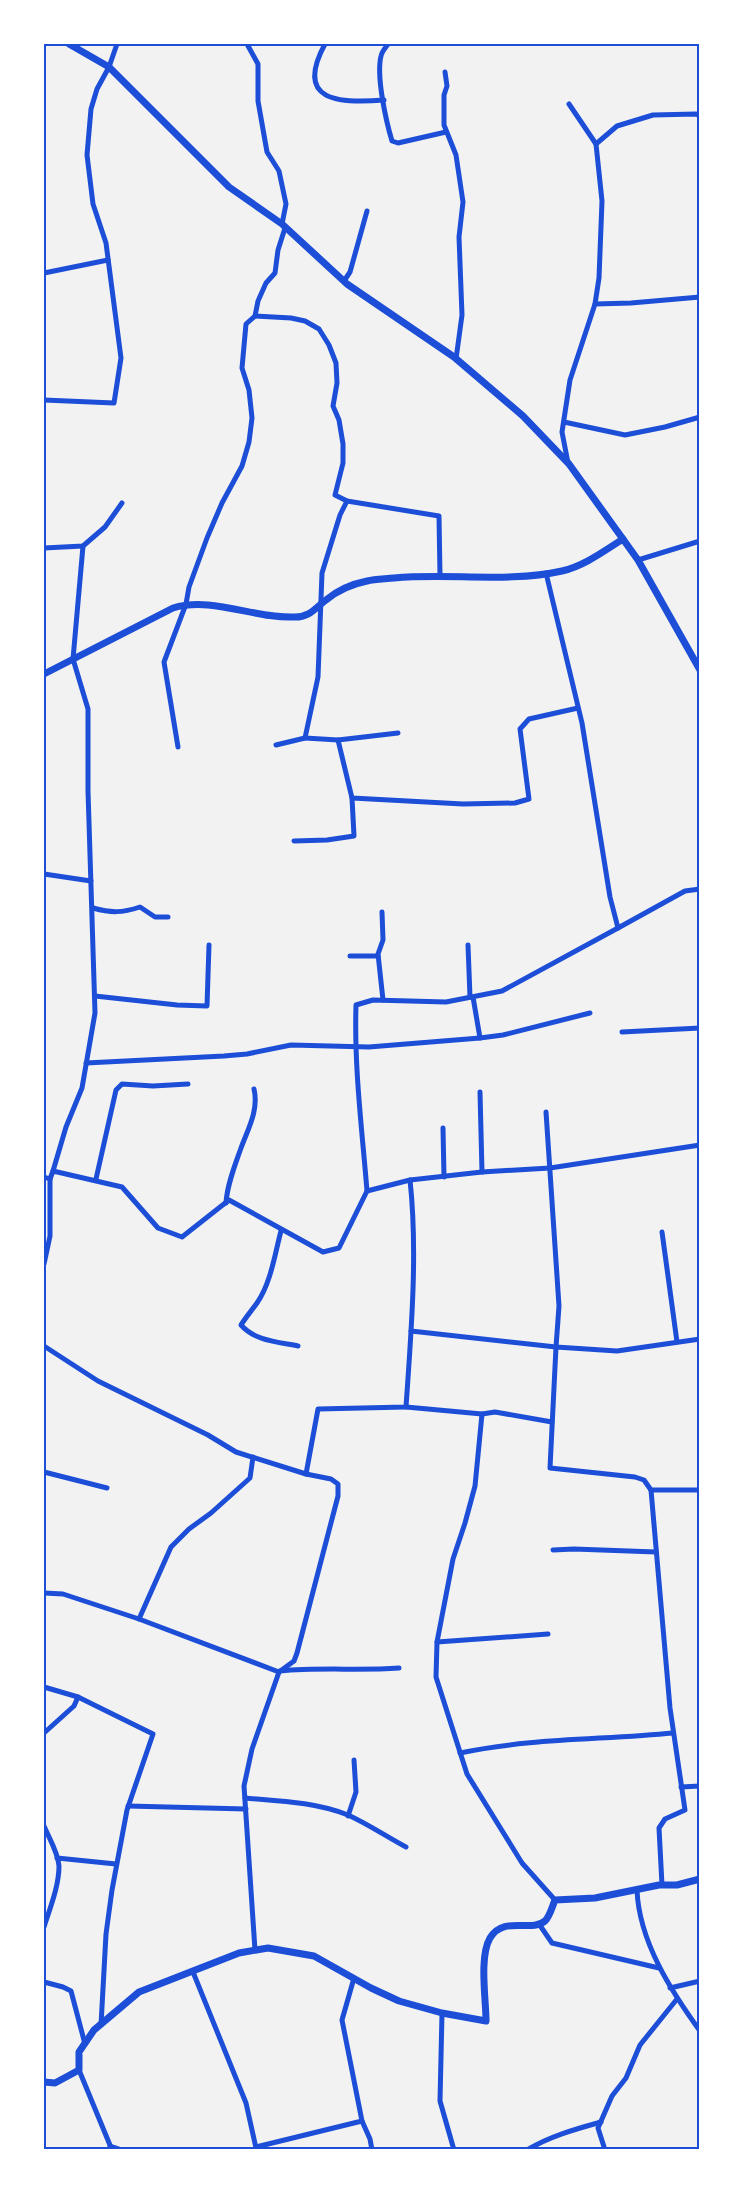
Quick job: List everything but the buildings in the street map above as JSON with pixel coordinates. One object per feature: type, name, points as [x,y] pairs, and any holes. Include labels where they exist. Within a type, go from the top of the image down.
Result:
[{"type":"main road","points":[[69,44],[109,67],[230,187],[284,226],[344,281],[456,358],[523,416],[569,464],[638,560],[699,670]]},
{"type":"main road","points":[[44,674],[186,604],[205,605],[273,617],[299,617],[312,613],[345,587],[368,580],[440,576],[528,576],[564,570],[581,564],[623,540]]},
{"type":"main road","points":[[44,2082],[55,2082],[79,2070],[79,2052],[94,2030],[139,1992],[239,1953],[268,1948],[314,1956],[399,2001],[442,2013],[486,2021],[484,1964],[490,1938],[500,1928],[511,1924],[539,1924],[548,1919],[555,1900],[596,1898],[662,1885],[677,1885],[699,1879]]},
{"type":"street","points":[[44,400],[114,403],[121,358],[106,243],[93,204],[87,155],[91,109],[97,89],[109,67],[117,44]]},
{"type":"street","points":[[178,747],[164,662],[207,538],[222,503],[242,466],[249,441],[252,418],[249,390],[242,368],[246,324],[255,316],[258,301],[266,283],[276,273],[284,226],[286,204],[279,171],[267,152],[258,101],[258,64],[248,44]]},
{"type":"street","points":[[325,44],[313,70],[315,85],[321,93],[337,99],[362,102],[384,100]]},
{"type":"street","points":[[388,44],[381,55],[381,88],[394,142],[412,141],[446,132]]},
{"type":"street","points":[[445,72],[446,132],[456,155],[463,202],[459,237],[462,315],[456,358]]},
{"type":"street","points":[[569,104],[596,144],[602,201],[599,278],[595,304],[570,380],[562,432],[569,464]]},
{"type":"street","points":[[596,144],[617,126],[653,115],[696,114],[699,116]]},
{"type":"street","points":[[344,281],[350,272],[367,211]]},
{"type":"street","points":[[44,273],[108,260]]},
{"type":"street","points":[[595,304],[699,297]]},
{"type":"street","points":[[255,316],[305,321],[319,329],[336,363],[337,383],[333,406],[339,420],[344,444],[343,463],[335,495],[347,501],[439,516],[440,576]]},
{"type":"street","points":[[564,422],[625,435],[699,417]]},
{"type":"street","points":[[305,738],[318,678],[322,573],[340,515],[347,501]]},
{"type":"street","points":[[44,548],[83,546],[105,527],[122,503]]},
{"type":"street","points":[[638,560],[699,541]]},
{"type":"street","points":[[44,1264],[50,1236],[47,1178],[53,1171],[66,1127],[82,1088],[95,1013],[88,709],[74,658],[83,546]]},
{"type":"street","points":[[546,573],[578,708],[610,897],[618,928]]},
{"type":"street","points":[[352,798],[463,804],[515,803],[529,798],[520,729],[529,719],[578,708]]},
{"type":"street","points":[[276,745],[305,738],[338,740],[398,733]]},
{"type":"street","points":[[294,841],[354,836],[352,798],[338,740]]},
{"type":"street","points":[[44,874],[91,881]]},
{"type":"street","points":[[53,1171],[96,1179],[122,1187],[158,1228],[182,1237],[229,1200],[281,1231],[323,1252],[339,1248],[367,1191],[360,1107],[356,1005],[373,1000],[446,1002],[502,991],[685,891],[699,889]]},
{"type":"street","points":[[93,908],[108,913],[122,913],[140,907],[155,917],[168,917]]},
{"type":"street","points":[[382,912],[383,940],[378,956],[383,1000]]},
{"type":"street","points":[[95,996],[207,1006],[209,945]]},
{"type":"street","points":[[468,945],[472,997],[480,1038]]},
{"type":"street","points":[[350,956],[378,956]]},
{"type":"street","points":[[86,1064],[247,1054],[291,1045],[369,1047],[480,1038],[531,1029],[590,1013]]},
{"type":"street","points":[[622,1032],[699,1028]]},
{"type":"street","points":[[96,1179],[116,1090],[122,1084],[153,1086],[188,1084]]},
{"type":"street","points":[[226,1203],[241,1148],[251,1126],[256,1095],[254,1089]]},
{"type":"street","points":[[480,1092],[482,1172]]},
{"type":"street","points":[[546,1112],[559,1306],[550,1468],[635,1477],[644,1480],[651,1490],[673,1733],[685,1810],[665,1819],[659,1828],[662,1885]]},
{"type":"street","points":[[443,1128],[444,1177]]},
{"type":"street","points":[[367,1191],[410,1180],[482,1172],[550,1168],[699,1145]]},
{"type":"street","points":[[406,1407],[411,1331],[413,1208],[410,1180]]},
{"type":"street","points":[[281,1231],[266,1283],[257,1303],[241,1325],[245,1331],[261,1339],[298,1346]]},
{"type":"street","points":[[662,1232],[677,1342]]},
{"type":"street","points":[[411,1331],[556,1347],[617,1351],[699,1339]]},
{"type":"street","points":[[44,1346],[98,1381],[208,1435],[236,1452],[306,1474],[331,1479],[338,1484],[338,1496],[297,1653],[294,1661],[279,1672],[252,1749],[244,1786],[255,1950]]},
{"type":"street","points":[[306,1474],[318,1409],[406,1407],[482,1414],[495,1412],[552,1422]]},
{"type":"street","points":[[482,1414],[475,1486],[453,1559],[437,1642],[436,1677],[467,1774],[522,1863],[555,1900]]},
{"type":"street","points":[[139,1619],[171,1547],[250,1478],[253,1457]]},
{"type":"street","points":[[44,1472],[107,1488]]},
{"type":"street","points":[[651,1490],[699,1490]]},
{"type":"street","points":[[554,1550],[656,1552]]},
{"type":"street","points":[[44,1593],[63,1594],[139,1619],[279,1672],[312,1668],[367,1670],[399,1668]]},
{"type":"street","points":[[437,1642],[548,1634]]},
{"type":"street","points":[[44,1687],[78,1697],[153,1734],[128,1806],[116,1864],[106,1934],[101,2025]]},
{"type":"street","points":[[44,1733],[74,1706],[78,1697]]},
{"type":"street","points":[[460,1753],[511,1744],[561,1739],[622,1738],[673,1733]]},
{"type":"street","points":[[348,1816],[356,1792],[354,1760]]},
{"type":"street","points":[[681,1787],[699,1786]]},
{"type":"street","points":[[245,1798],[293,1802],[348,1816],[406,1847]]},
{"type":"street","points":[[128,1806],[246,1809]]},
{"type":"street","points":[[44,1826],[59,1865],[53,1898],[44,1927]]},
{"type":"street","points":[[57,1858],[116,1864]]},
{"type":"street","points":[[637,1890],[638,1907],[659,1968],[676,1999],[699,2031]]},
{"type":"street","points":[[539,1924],[552,1943],[659,1968]]},
{"type":"street","points":[[193,1972],[246,2103],[256,2148],[362,2121]]},
{"type":"street","points":[[354,1978],[342,2020],[362,2121],[372,2150]]},
{"type":"street","points":[[670,1988],[699,1981]]},
{"type":"street","points":[[44,1982],[71,1991],[85,2044]]},
{"type":"street","points":[[605,2150],[598,2128],[612,2096],[626,2078],[640,2045],[676,1999]]},
{"type":"street","points":[[442,2013],[440,2101],[454,2150]]},
{"type":"street","points":[[79,2070],[111,2148],[122,2150]]},
{"type":"street","points":[[527,2150],[537,2143],[601,2122]]}]
